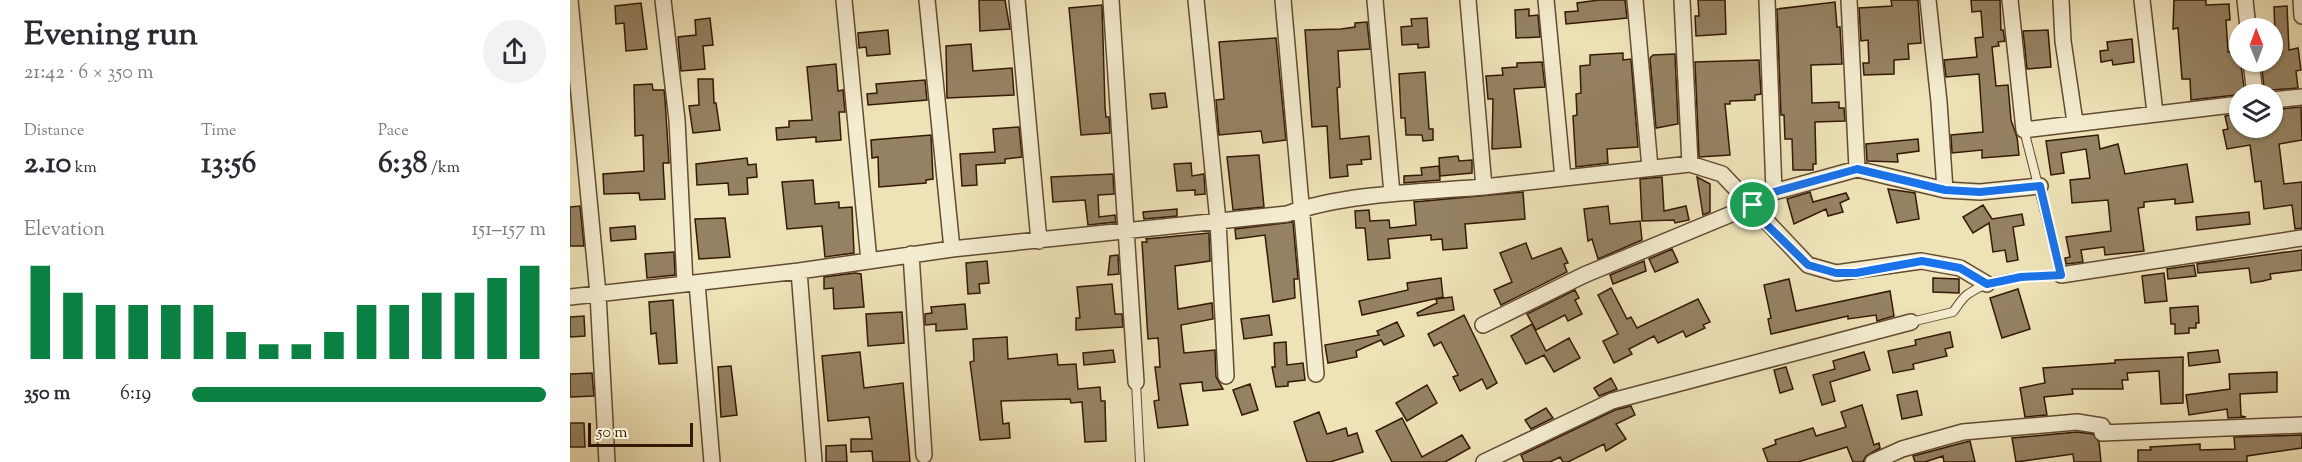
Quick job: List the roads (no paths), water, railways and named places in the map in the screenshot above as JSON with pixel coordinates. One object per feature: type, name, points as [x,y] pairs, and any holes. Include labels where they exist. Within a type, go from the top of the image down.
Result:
[{"type":"street","points":[[570,0],[598,294],[607,462]]},
{"type":"street","points":[[663,0],[677,120],[691,283],[712,462]]},
{"type":"street","points":[[844,0],[869,261]]},
{"type":"street","points":[[927,0],[952,249]]},
{"type":"street","points":[[1017,0],[1039,240]]},
{"type":"street","points":[[1112,0],[1136,382]]},
{"type":"street","points":[[1196,0],[1218,221],[1226,376]]},
{"type":"street","points":[[1283,0],[1316,374]]},
{"type":"street","points":[[1375,0],[1392,194]]},
{"type":"street","points":[[1468,0],[1484,187]]},
{"type":"street","points":[[1546,0],[1563,178]]},
{"type":"street","points":[[1635,0],[1650,168]]},
{"type":"street","points":[[1682,0],[1690,164]]},
{"type":"street","points":[[1767,0],[1771,44],[1774,192]]},
{"type":"street","points":[[1849,0],[1857,169]]},
{"type":"street","points":[[1928,0],[1939,102],[1945,190]]},
{"type":"street","points":[[2010,0],[2025,130],[2075,122],[2229,105]]},
{"type":"street","points":[[2061,0],[2063,41],[2075,122]]},
{"type":"street","points":[[2142,0],[2155,113]]},
{"type":"street","points":[[2245,0],[2247,18]]},
{"type":"street","points":[[2301,0],[2302,16]]},
{"type":"street","points":[[2283,99],[2302,97]]},
{"type":"street","points":[[570,297],[799,271],[952,249],[1287,214],[1303,208],[1392,194],[1484,187],[1690,164],[1722,174],[1753,205],[1761,219],[1808,265],[1836,273],[1846,273],[1922,261],[1960,268],[1987,284]]},
{"type":"street","points":[[1483,325],[1584,275],[1753,205],[1774,192],[1857,169],[1945,190],[1980,192],[2040,186]]},
{"type":"street","points":[[2061,275],[2302,238]]},
{"type":"street","points":[[911,254],[924,455]]},
{"type":"street","points":[[799,271],[814,462]]},
{"type":"street","points":[[1484,462],[1612,400],[1911,322]]},
{"type":"street","points":[[1873,462],[1902,449],[1963,432],[2046,424],[2090,423],[2102,426],[2102,433],[2302,425]]},
{"type":"lane","points":[[1911,322],[1953,312],[1966,294],[1987,284],[2021,277],[2061,275],[2025,130]]},
{"type":"lane","points":[[1136,382],[1140,462]]}]
